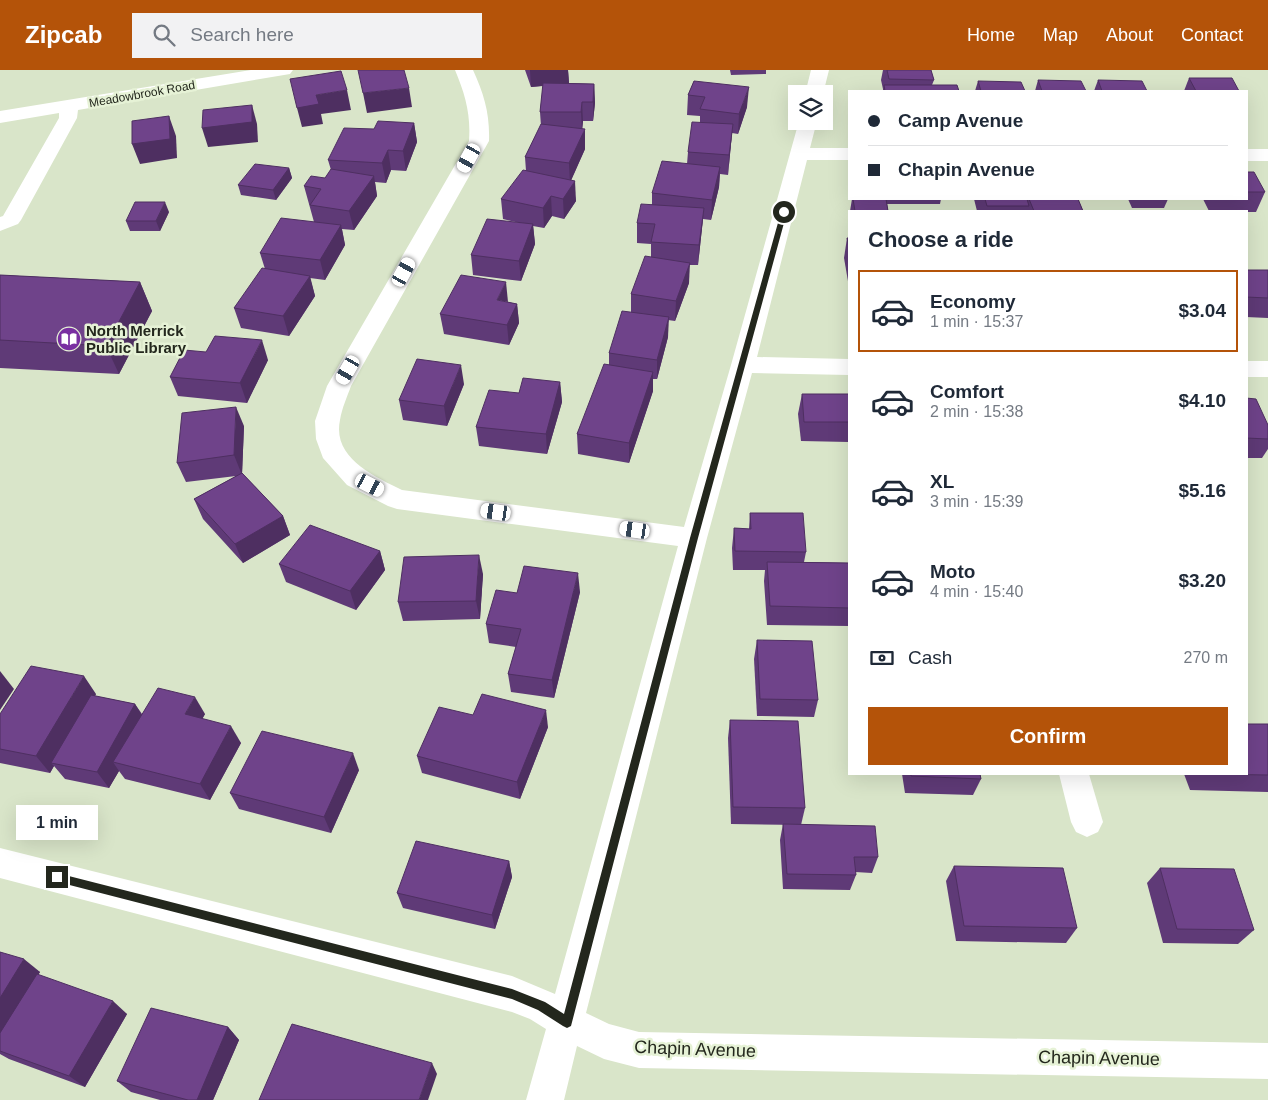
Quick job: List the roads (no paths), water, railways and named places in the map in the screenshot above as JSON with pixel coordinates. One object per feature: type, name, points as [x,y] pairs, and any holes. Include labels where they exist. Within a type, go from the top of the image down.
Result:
[{"type":"street","name":"Meadowbrook Road","points":[[0,117],[284,70]]},
{"type":"street","points":[[464,70],[476,98],[481,117],[479,142],[339,386],[327,421],[328,439],[336,458],[356,478],[397,499],[694,538]]},
{"type":"street","points":[[816,85],[820,70]]},
{"type":"street","points":[[0,225],[11,220],[68,118],[69,106]]},
{"type":"street","points":[[545,1100],[694,538],[743,365],[806,130]]},
{"type":"street","points":[[799,154],[848,154]]},
{"type":"street","points":[[1248,155],[1268,155]]},
{"type":"street","points":[[743,365],[848,367]]},
{"type":"street","points":[[1248,369],[1268,369]]},
{"type":"street","points":[[1074,775],[1087,822]]},
{"type":"street","name":"Chapin Avenue","points":[[0,863],[512,994],[542,1006],[567,1022],[604,1041],[640,1050],[1268,1061]]},
{"type":"place","name":"North Merrick Public Library","points":[[69,339]]}]
